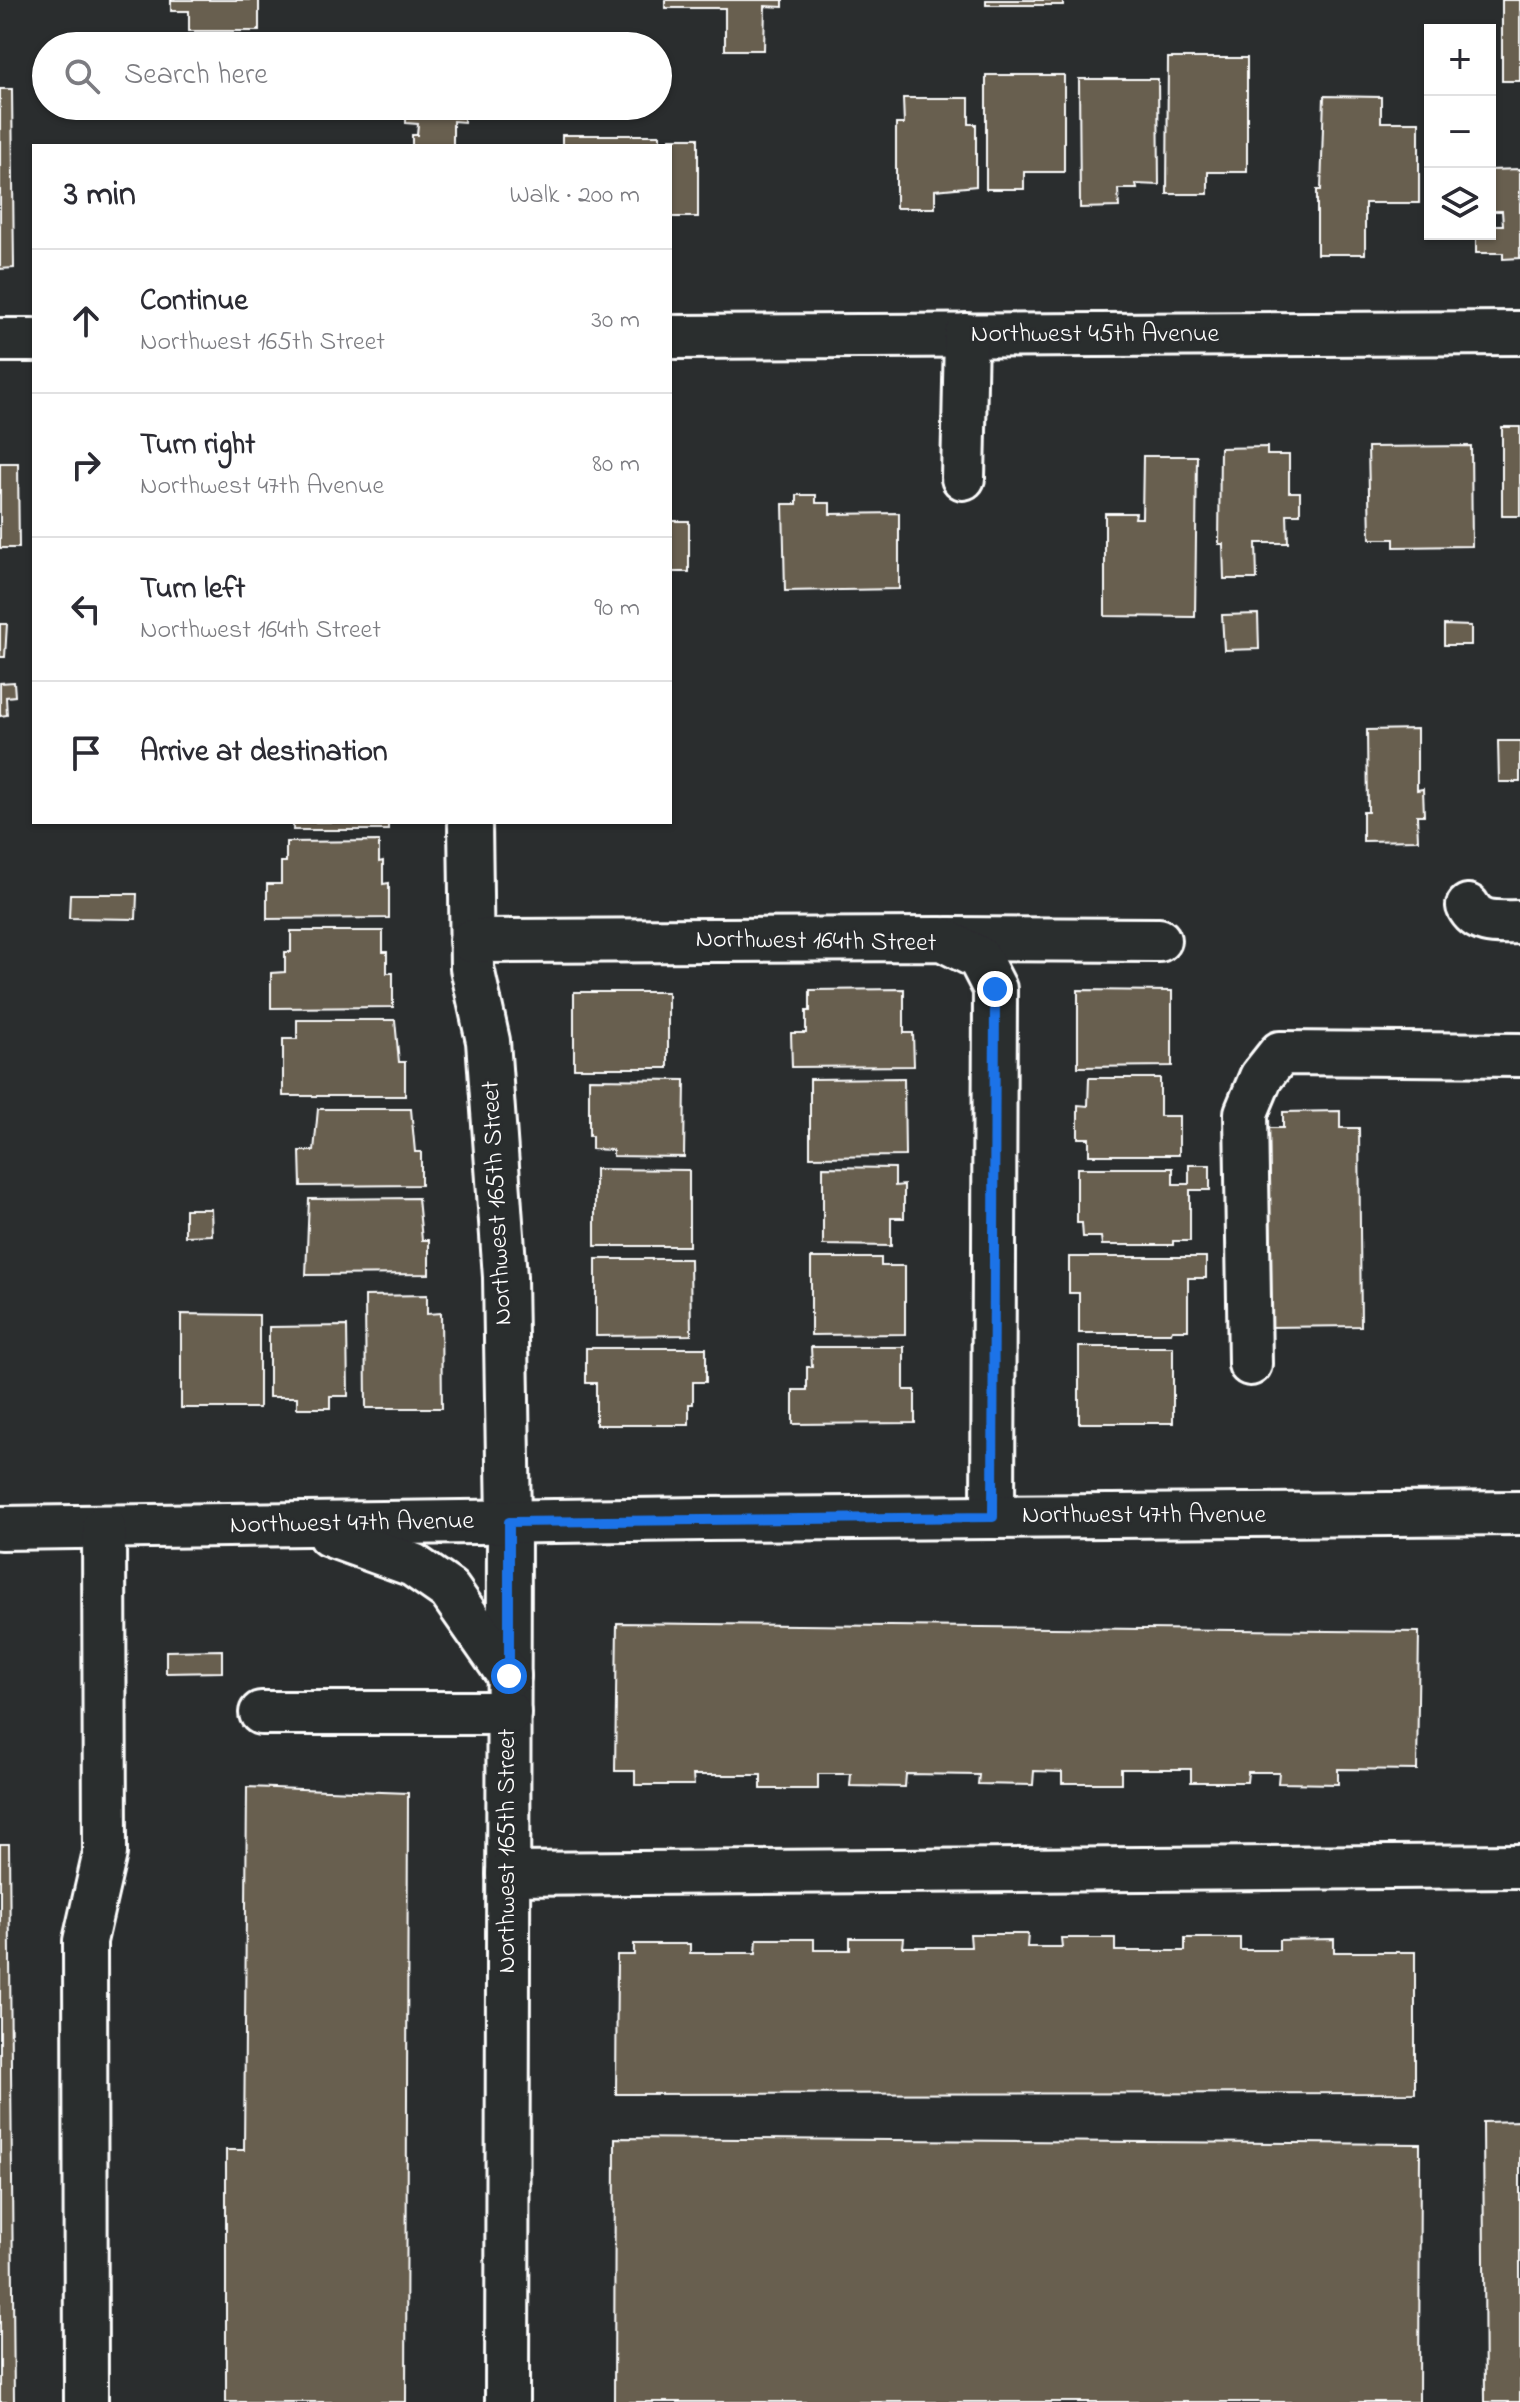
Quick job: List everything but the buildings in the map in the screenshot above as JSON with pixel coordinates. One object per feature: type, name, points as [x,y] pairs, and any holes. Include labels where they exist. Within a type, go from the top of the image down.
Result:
[{"type":"street","name":"Northwest 45th Avenue","points":[[672,337],[1520,333]]},
{"type":"street","points":[[963,478],[966,335]]},
{"type":"street","points":[[0,340],[32,340]]},
{"type":"street","name":"Northwest 165th Street","points":[[470,824],[472,968],[488,1041],[505,1277],[509,1522],[507,2402]]},
{"type":"street","points":[[1468,906],[1481,921],[1520,922]]},
{"type":"street","points":[[942,939],[1159,940]]},
{"type":"street","name":"Northwest 164th Street","points":[[471,941],[942,939],[979,958],[995,989],[993,1517]]},
{"type":"street","points":[[1250,1364],[1246,1113],[1261,1077],[1280,1053],[1520,1055]]},
{"type":"street","name":"Northwest 47th Avenue","points":[[0,1528],[1520,1513]]},
{"type":"street","points":[[261,1713],[509,1695],[449,1590],[413,1565],[301,1525]]},
{"type":"street","points":[[86,2402],[85,1941],[105,1853],[104,1527]]},
{"type":"street","points":[[508,1874],[1520,1866]]},
{"type":"route","points":[[509,1676],[509,1522],[993,1517],[995,989]]}]
